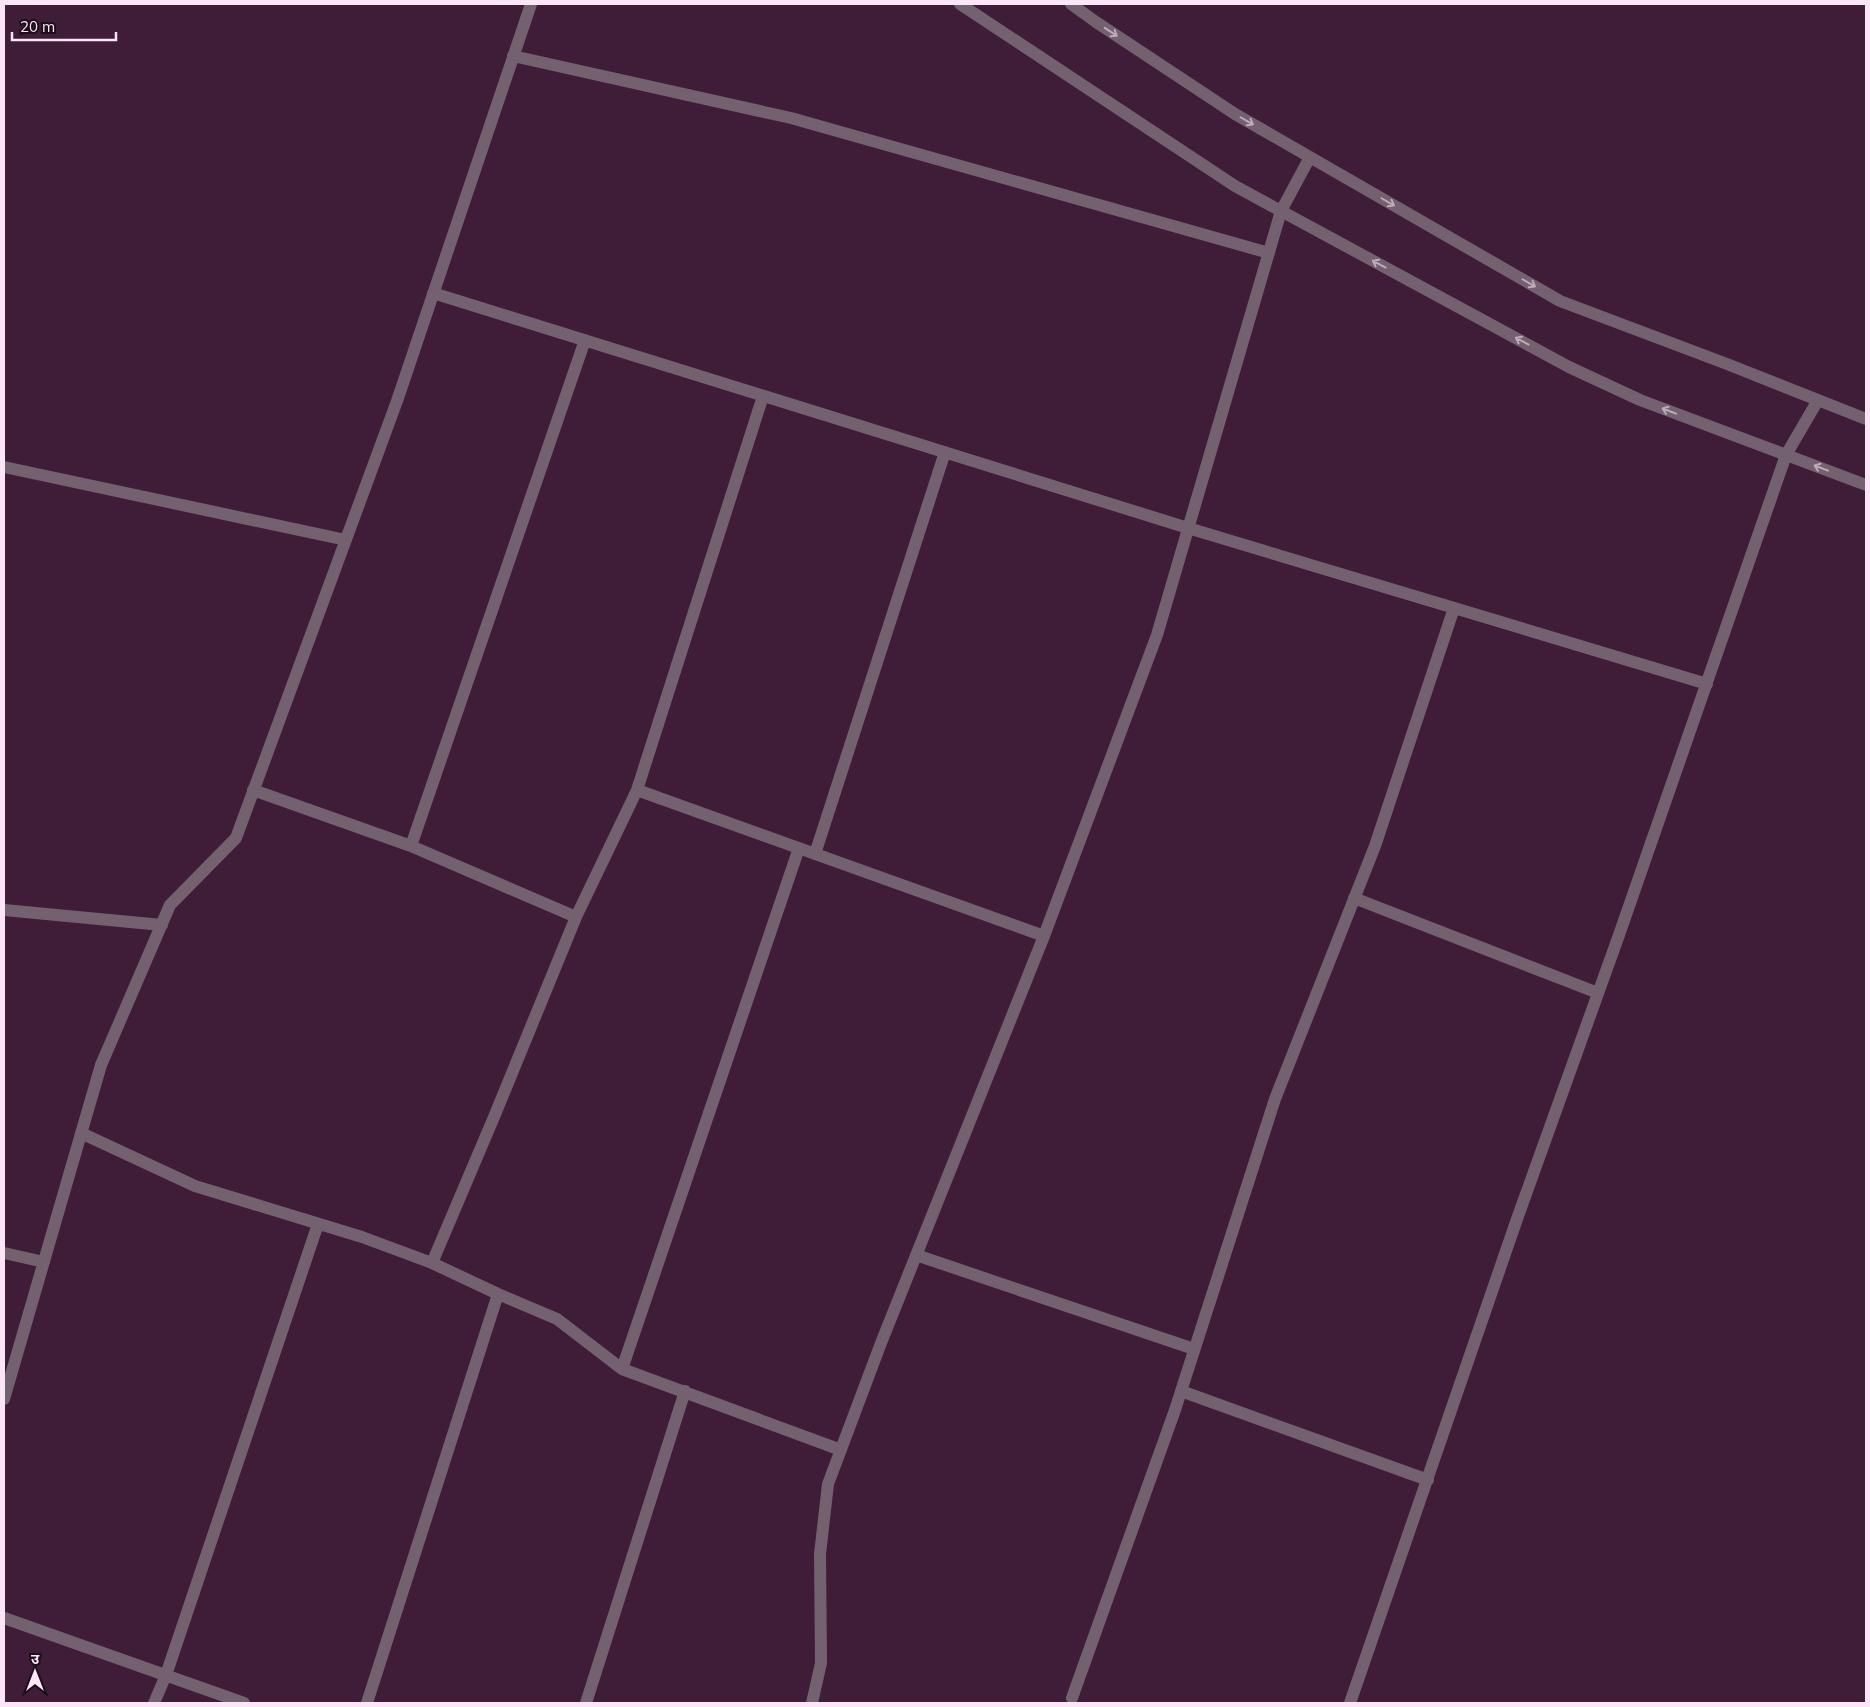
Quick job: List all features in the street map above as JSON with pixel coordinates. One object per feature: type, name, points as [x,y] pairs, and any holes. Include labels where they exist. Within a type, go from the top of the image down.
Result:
[{"type":"street","points":[[4,1399],[102,1065],[170,905],[236,838],[397,401],[531,4]]},
{"type":"street","points":[[960,4],[1236,186],[1569,367],[1640,400],[1866,485]]},
{"type":"street","points":[[1072,4],[1235,114],[1560,301],[1866,419]]},
{"type":"street","points":[[513,56],[791,118],[1269,253]]},
{"type":"street","points":[[812,1703],[820,1663],[820,1554],[828,1484],[916,1255],[1044,936],[1156,635],[1281,211],[1310,157]]},
{"type":"street","points":[[433,293],[1188,528],[1707,684]]},
{"type":"street","points":[[411,846],[585,340]]},
{"type":"street","points":[[432,1263],[576,917],[637,790],[763,396]]},
{"type":"street","points":[[1350,1703],[1428,1480],[1516,1218],[1598,993],[1786,455],[1818,400]]},
{"type":"street","points":[[815,854],[945,452]]},
{"type":"street","points":[[4,467],[346,540]]},
{"type":"street","points":[[1072,1698],[1181,1392],[1275,1099],[1375,846],[1454,608]]},
{"type":"street","points":[[253,790],[411,846],[576,917]]},
{"type":"street","points":[[637,790],[1044,936]]},
{"type":"street","points":[[622,1368],[798,848]]},
{"type":"street","points":[[1354,898],[1598,993]]},
{"type":"street","points":[[4,910],[162,925]]},
{"type":"street","points":[[82,1133],[195,1186],[362,1238],[432,1263],[498,1294],[558,1319],[622,1368],[841,1450]]},
{"type":"street","points":[[154,1703],[166,1676],[318,1224]]},
{"type":"street","points":[[4,1252],[44,1262]]},
{"type":"street","points":[[916,1255],[1194,1349]]},
{"type":"street","points":[[367,1703],[498,1294]]},
{"type":"street","points":[[586,1703],[685,1392]]},
{"type":"street","points":[[1181,1392],[1428,1480]]},
{"type":"street","points":[[4,1618],[244,1703]]}]
